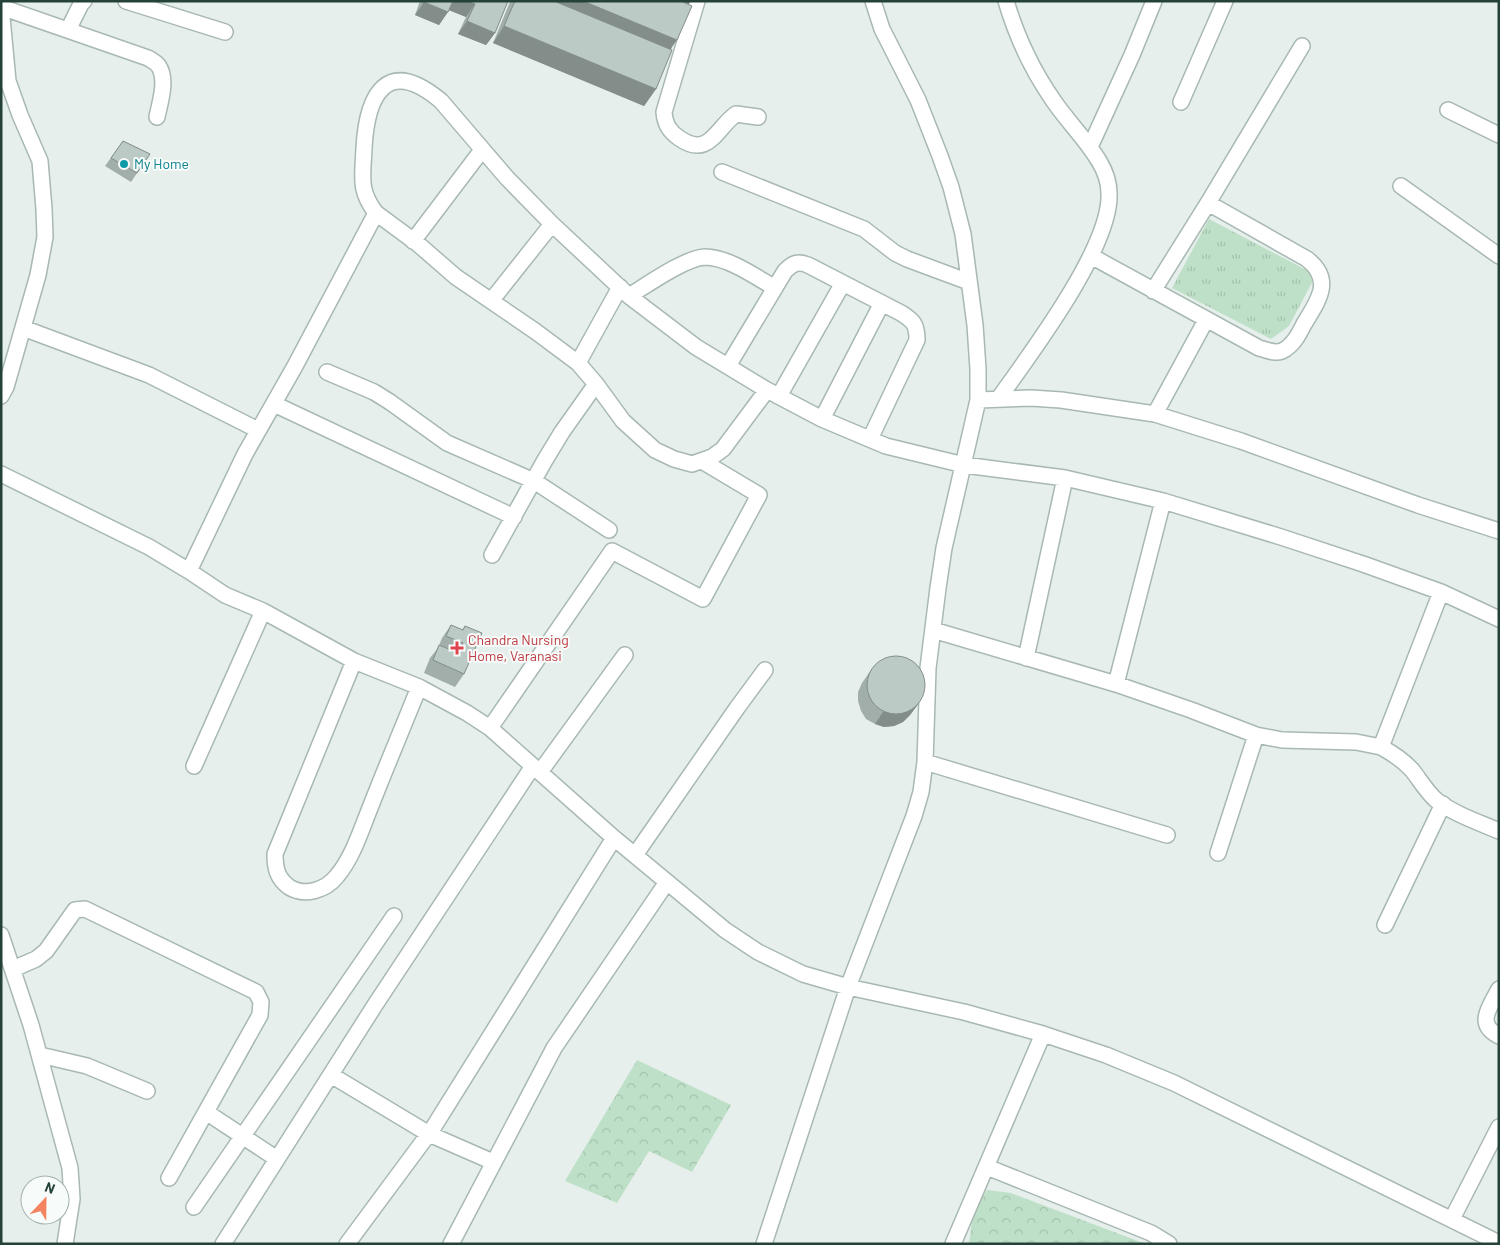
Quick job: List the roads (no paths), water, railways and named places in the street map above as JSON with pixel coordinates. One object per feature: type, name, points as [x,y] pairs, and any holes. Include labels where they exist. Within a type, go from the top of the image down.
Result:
[{"type":"street","points":[[68,30],[84,1]]},
{"type":"street","points":[[126,1],[225,32]]},
{"type":"street","points":[[697,1],[664,112],[665,123],[673,134],[684,142],[695,145],[706,144],[713,139],[729,119],[736,114],[758,116]]},
{"type":"street","points":[[764,1244],[848,987],[914,816],[921,792],[925,762],[928,668],[932,630],[944,548],[978,400],[976,342],[963,234],[940,156],[918,100],[882,29],[873,1]]},
{"type":"street","points":[[999,398],[1055,317],[1091,256],[1107,213],[1110,194],[1108,178],[1100,162],[1053,101],[1040,79],[1022,44],[1006,1]]},
{"type":"street","points":[[1090,147],[1132,55],[1154,1]]},
{"type":"street","points":[[1181,102],[1225,1]]},
{"type":"street","points":[[1,396],[6,386],[38,275],[45,237],[40,161],[8,81],[1,7],[148,58],[157,65],[162,74],[162,91],[158,117]]},
{"type":"street","points":[[1153,291],[1302,46]]},
{"type":"street","points":[[843,283],[773,393],[722,449],[702,462],[692,464],[674,459],[656,450],[623,421],[578,363],[456,278],[413,241],[376,214],[368,202],[362,185],[365,128],[371,106],[378,92],[393,81],[403,81],[417,85],[430,92],[441,101],[482,150],[552,224],[625,291],[696,347],[773,393],[822,419],[886,446],[964,465],[1065,478],[1162,500],[1282,536],[1363,564],[1441,592],[1499,619]]},
{"type":"street","points":[[1448,110],[1499,135]]},
{"type":"street","points":[[413,241],[482,150]]},
{"type":"street","points":[[722,172],[864,229],[895,253],[907,259],[970,282]]},
{"type":"street","points":[[1401,186],[1499,256]]},
{"type":"street","points":[[1091,256],[1259,348],[1273,352],[1281,351],[1296,338],[1319,298],[1322,288],[1319,272],[1307,259],[1208,203]]},
{"type":"street","points":[[189,571],[245,454],[376,214]]},
{"type":"street","points":[[491,301],[552,224]]},
{"type":"street","points":[[578,363],[625,291],[690,260],[704,257],[717,259],[737,266],[775,288]]},
{"type":"street","points":[[728,366],[785,271],[792,264],[800,262],[882,303],[914,321],[918,340],[870,439]]},
{"type":"street","points":[[822,419],[882,303]]},
{"type":"street","points":[[1155,414],[1206,320]]},
{"type":"street","points":[[23,328],[149,375],[258,430]]},
{"type":"street","points":[[327,372],[374,392],[447,443],[534,481],[609,530]]},
{"type":"street","points":[[492,556],[562,432],[596,384]]},
{"type":"street","points":[[978,400],[999,398],[1060,400],[1155,414],[1242,441],[1418,505],[1499,531]]},
{"type":"street","points":[[274,404],[514,517]]},
{"type":"street","points":[[490,728],[612,551],[703,599],[759,494],[702,462]]},
{"type":"street","points":[[1,474],[149,548],[225,595],[263,611],[354,661],[419,687],[467,713],[490,728],[614,838],[725,930],[758,952],[802,974],[848,987],[964,1012],[1043,1034],[1106,1055],[1174,1084],[1499,1243]]},
{"type":"street","points":[[1026,658],[1065,478]]},
{"type":"street","points":[[1116,684],[1162,500]]},
{"type":"street","points":[[1381,747],[1441,592]]},
{"type":"street","points":[[194,766],[263,611]]},
{"type":"street","points":[[932,630],[1116,684],[1256,735],[1282,740],[1341,741],[1381,747],[1396,756],[1412,770],[1425,788],[1443,804],[1499,832]]},
{"type":"street","points":[[224,1244],[381,996],[536,769],[625,655]]},
{"type":"street","points":[[354,661],[275,854],[275,868],[279,878],[291,888],[303,892],[314,892],[326,886],[337,876],[359,835],[419,687]]},
{"type":"street","points":[[635,855],[765,670]]},
{"type":"street","points":[[1218,853],[1256,735]]},
{"type":"street","points":[[925,762],[1167,835]]},
{"type":"street","points":[[1385,925],[1443,804]]},
{"type":"street","points":[[347,1244],[429,1134],[614,838]]},
{"type":"street","points":[[451,1244],[554,1048],[667,882]]},
{"type":"street","points":[[14,969],[36,959],[46,951],[75,910],[84,909],[256,992],[261,1002],[260,1015],[169,1178]]},
{"type":"street","points":[[194,1207],[394,916]]},
{"type":"street","points":[[1,935],[5,954],[14,969],[40,1055],[70,1168],[72,1199],[65,1244]]},
{"type":"street","points":[[1499,989],[1485,1021],[1489,1030],[1499,1036]]},
{"type":"street","points":[[952,1244],[1043,1034]]},
{"type":"street","points":[[40,1055],[87,1066],[147,1091]]},
{"type":"street","points":[[330,1075],[429,1134],[493,1162]]},
{"type":"street","points":[[206,1112],[277,1159]]},
{"type":"street","points":[[1452,1219],[1499,1127]]},
{"type":"street","points":[[987,1167],[1151,1233],[1169,1244]]},
{"type":"place","name":"My Home","points":[[124,164]]},
{"type":"place","name":"Chandra Nursing Home, Varanasi","points":[[457,648]]}]
